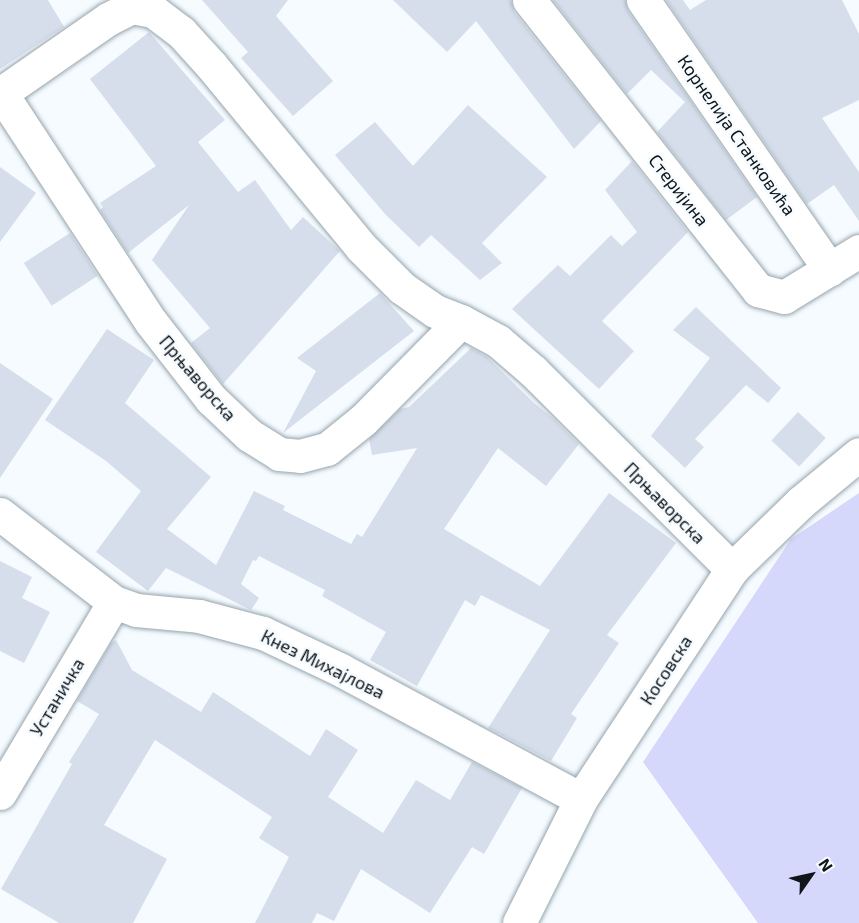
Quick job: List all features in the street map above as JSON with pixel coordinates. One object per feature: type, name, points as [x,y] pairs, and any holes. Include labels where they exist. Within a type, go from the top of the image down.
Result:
[{"type":"street","name":"Стеријина","points":[[530,0],[758,290],[784,297],[859,251]]},
{"type":"street","name":"Корнелија Станковића","points":[[643,0],[830,270]]},
{"type":"street","name":"Прњаворска","points":[[461,321],[363,420],[327,449],[300,456],[279,454],[249,435],[212,399],[151,322],[1,94],[108,19],[132,7],[153,11],[181,32],[211,65],[361,247],[402,288],[435,311],[461,321],[498,341],[533,371],[732,569]]},
{"type":"street","name":"Косовска","points":[[519,923],[581,799],[732,569],[801,502],[859,454]]},
{"type":"street","name":"Кнез Михајлова","points":[[0,514],[114,602],[136,610],[199,616],[263,633],[341,670],[581,799]]},
{"type":"street","name":"Устаничка","points":[[0,793],[114,602]]},
{"type":"shaded area","points":[[859,493],[859,923],[758,923],[643,762],[791,539]]},
{"type":"building","points":[[0,0],[48,0],[64,27],[0,69]]},
{"type":"building","points":[[202,0],[288,0],[276,16],[333,81],[293,116],[241,58],[248,52]]},
{"type":"building","points":[[393,0],[511,0],[514,12],[601,121],[574,149],[476,21],[447,52]]},
{"type":"building","points":[[553,0],[625,0],[628,11],[757,197],[726,220],[657,132],[685,102],[651,70],[627,94]]},
{"type":"building","points":[[666,0],[683,0],[690,10],[706,0],[842,0],[859,34],[859,100],[822,118],[859,172],[859,221],[834,185],[807,204]]},
{"type":"building","points":[[149,32],[225,120],[198,142],[238,192],[255,180],[291,230],[303,217],[340,251],[223,384],[191,343],[210,328],[152,260],[189,205],[128,253],[100,210],[103,207],[100,203],[156,166],[90,79]]},
{"type":"building","points":[[468,105],[547,177],[482,243],[502,263],[480,280],[431,235],[419,247],[385,214],[335,155],[375,122],[413,166]]},
{"type":"building","points":[[632,161],[688,232],[602,321],[634,351],[599,389],[512,309],[558,265],[570,276],[611,235],[622,246],[637,232],[605,190]]},
{"type":"building","points":[[0,167],[36,193],[0,242]]},
{"type":"building","points":[[70,233],[98,276],[52,306],[24,263]]},
{"type":"building","points":[[380,293],[414,331],[283,433],[316,371],[297,358]]},
{"type":"building","points":[[696,307],[781,388],[768,403],[746,385],[695,439],[704,447],[685,468],[651,436],[710,358],[673,330]]},
{"type":"building","points":[[107,329],[154,360],[125,403],[211,477],[167,529],[216,565],[254,491],[285,506],[283,510],[351,544],[357,534],[362,537],[417,448],[372,455],[369,439],[400,409],[409,407],[471,348],[487,357],[534,403],[553,418],[579,444],[546,486],[498,448],[444,529],[540,586],[609,493],[676,543],[607,635],[619,643],[571,714],[577,718],[551,761],[488,728],[550,630],[481,595],[475,606],[465,600],[417,686],[370,660],[386,632],[322,596],[325,590],[259,556],[256,561],[253,560],[241,584],[259,598],[251,610],[166,568],[148,591],[96,552],[141,491],[106,461],[45,420]]},
{"type":"building","points":[[0,363],[53,399],[0,478]]},
{"type":"building","points":[[798,412],[826,438],[799,466],[771,441]]},
{"type":"building","points":[[0,561],[32,577],[22,598],[50,612],[24,663],[0,651]]},
{"type":"building","points":[[116,640],[132,670],[201,712],[213,692],[310,756],[326,729],[358,750],[328,797],[383,833],[416,780],[450,800],[472,762],[522,788],[484,854],[472,847],[430,913],[361,869],[334,921],[317,913],[312,923],[255,923],[289,857],[259,838],[272,817],[155,740],[104,825],[167,859],[133,923],[59,923],[1,889],[72,764],[69,762],[99,714],[77,701],[111,643]]}]
